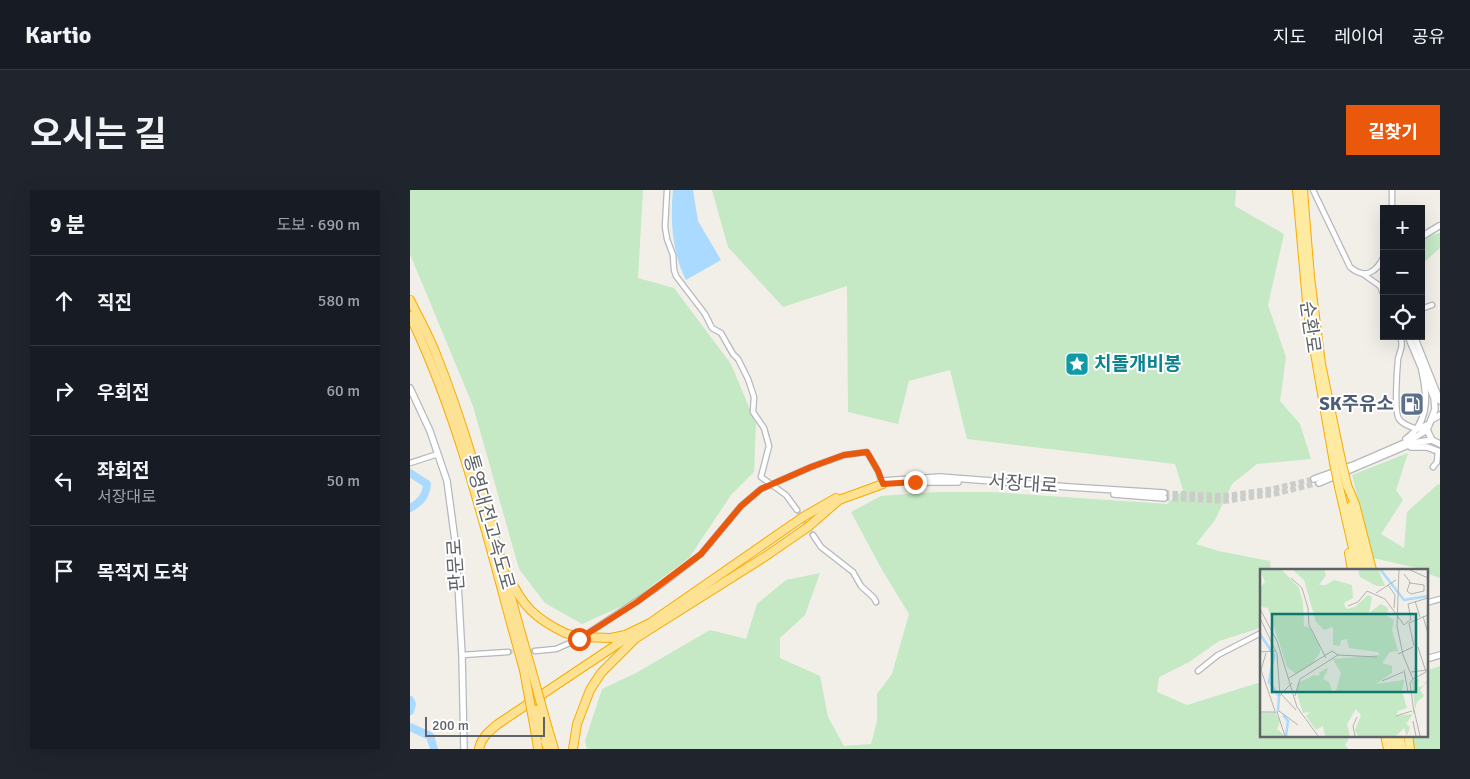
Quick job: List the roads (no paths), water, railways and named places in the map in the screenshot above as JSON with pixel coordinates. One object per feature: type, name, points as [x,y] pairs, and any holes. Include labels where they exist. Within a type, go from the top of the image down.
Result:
[{"type":"highway","name":"순환로","points":[[1297,190],[1308,313],[1338,461]]},
{"type":"highway","name":"순환로","points":[[1303,190],[1320,364],[1338,461]]},
{"type":"highway","name":"통영대전고속도로","points":[[410,300],[435,352],[447,383],[474,466],[527,669]]},
{"type":"highway","name":"통영대전고속도로","points":[[410,316],[430,357],[444,396],[545,730],[548,749]]},
{"type":"highway","points":[[1338,461],[1358,569]]},
{"type":"highway","points":[[479,749],[480,742],[488,732],[510,715],[650,623],[803,517],[838,497],[882,482]]},
{"type":"highway","points":[[483,749],[486,741],[503,725],[766,556],[808,526],[839,500],[882,482]]},
{"type":"highway","points":[[1343,486],[1344,529],[1352,569]]},
{"type":"highway","points":[[1343,486],[1364,569]]},
{"type":"highway","points":[[1343,486],[1355,504],[1372,569]]},
{"type":"highway","points":[[498,552],[523,603],[546,624],[565,633],[579,637],[611,638],[625,635],[650,623]]},
{"type":"highway","points":[[573,749],[577,724],[590,690],[601,673],[636,638]]},
{"type":"highway","points":[[527,669],[537,745]]},
{"type":"highway","name":"통영대전고속도로","points":[[545,730],[554,749]]},
{"type":"highway","points":[[1385,736],[1388,749]]},
{"type":"highway","points":[[1393,736],[1396,749]]},
{"type":"highway","points":[[1399,736],[1402,749]]},
{"type":"highway","points":[[1408,736],[1410,749]]},
{"type":"street","points":[[666,190],[665,227],[673,255],[674,270],[685,289],[705,314],[712,328],[721,333],[748,379],[754,397],[753,412],[764,428],[769,446],[761,477],[786,495],[797,510]]},
{"type":"street","points":[[1313,190],[1350,267],[1356,272],[1364,274],[1380,286],[1384,295]]},
{"type":"street","points":[[1392,190],[1392,205]]},
{"type":"street","points":[[1425,231],[1439,226]]},
{"type":"street","points":[[1425,235],[1439,226]]},
{"type":"street","points":[[1364,274],[1380,265]]},
{"type":"street","points":[[1425,307],[1432,305]]},
{"type":"street","points":[[1401,340],[1398,360],[1396,408],[1398,418],[1408,426],[1417,429],[1429,424]]},
{"type":"street","points":[[1410,340],[1434,398],[1434,409],[1429,424],[1439,451],[1437,462],[1433,467]]},
{"type":"street","points":[[1416,340],[1440,401]]},
{"type":"street","points":[[1392,448],[1411,436],[1423,418],[1426,406],[1422,371]]},
{"type":"street","name":"판문로","points":[[410,388],[430,430],[447,481],[456,548],[462,654],[464,749]]},
{"type":"street","points":[[1434,388],[1440,394]]},
{"type":"street","points":[[1436,442],[1413,443],[1316,481],[1415,438],[1440,416]]},
{"type":"street","points":[[1399,449],[1417,446],[1439,451]]},
{"type":"street","points":[[535,651],[556,649],[579,639],[661,585],[701,554],[741,506],[761,489],[844,455],[867,452],[882,482]]},
{"type":"street","points":[[410,463],[438,454]]},
{"type":"street","name":"서장대로","points":[[882,482],[942,481],[1164,495]]},
{"type":"street","points":[[813,535],[821,548],[853,572],[861,586],[876,602]]},
{"type":"street","points":[[1198,671],[1218,655],[1260,634]]},
{"type":"street","points":[[462,654],[508,652]]},
{"type":"water","points":[[673,190],[693,190],[698,221],[721,260],[686,280],[681,270],[673,236]]},
{"type":"waterway","points":[[410,473],[427,484],[422,498],[410,508]]},
{"type":"waterway","points":[[410,700],[412,704],[410,711]]},
{"type":"waterway","points":[[410,727],[430,736],[434,749]]},
{"type":"tunnel","points":[[1164,493],[1225,496],[1273,489],[1314,479]]},
{"type":"tunnel","points":[[1164,498],[1225,501],[1274,494],[1319,483]]},
{"type":"tunnel","points":[[797,510],[813,535]]},
{"type":"tunnel","points":[[508,652],[535,651]]},
{"type":"place","name":"치돌개비봉","points":[[1077,364]]},
{"type":"place","name":"SK주유소","points":[[1412,404]]}]
